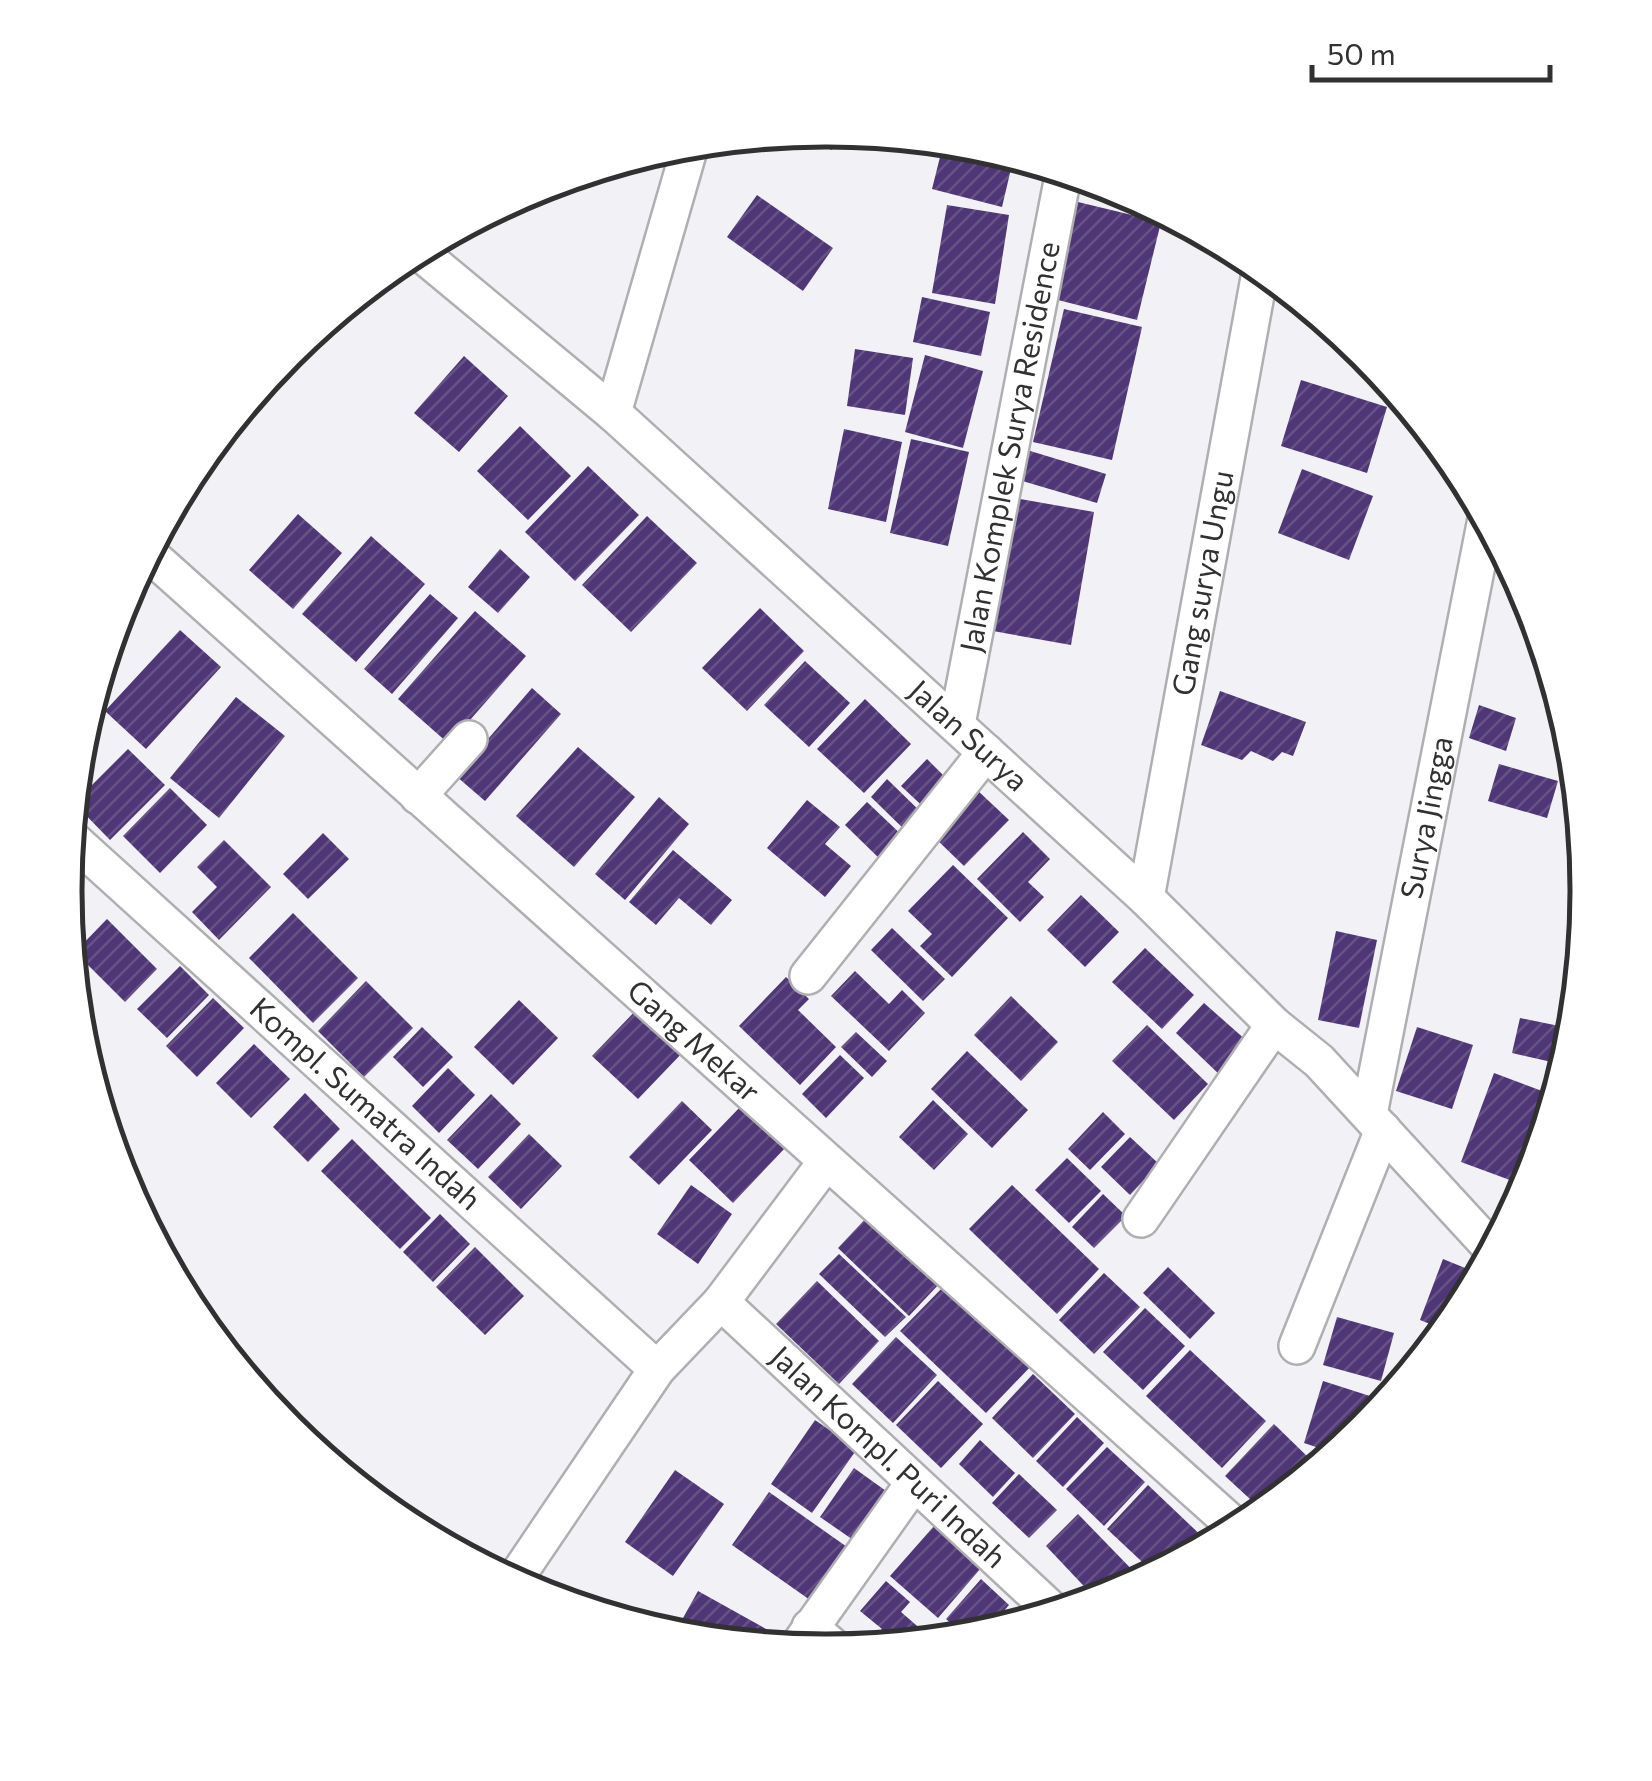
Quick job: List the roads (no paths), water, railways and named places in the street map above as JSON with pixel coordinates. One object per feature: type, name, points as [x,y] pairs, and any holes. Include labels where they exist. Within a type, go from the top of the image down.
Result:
[{"type":"street","points":[[613,414],[686,160]]},
{"type":"street","name":"Jalan Komplek Surya Residence","points":[[957,724],[1061,185]]},
{"type":"street","name":"Jalan Surya","points":[[431,261],[613,414],[1146,898],[1274,1025],[1319,1061],[1483,1239]]},
{"type":"street","name":"Gang surya Ungu","points":[[1146,898],[1257,285]]},
{"type":"street","name":"Surya Jingga","points":[[1297,1346],[1376,1122],[1482,541]]},
{"type":"street","name":"Gang Mekar","points":[[159,563],[1225,1517]]},
{"type":"street","points":[[418,796],[468,738]]},
{"type":"street","points":[[808,976],[986,752]]},
{"type":"street","name":"Kompl. Sumatra Indah","points":[[84,849],[657,1370]]},
{"type":"street","points":[[1140,1219],[1274,1025]]},
{"type":"street","points":[[522,1568],[657,1370],[721,1302],[826,1162]]},
{"type":"street","name":"Jalan Kompl. Puri Indah","points":[[721,1302],[1043,1602]]},
{"type":"street","points":[[806,1633],[912,1484]]}]
